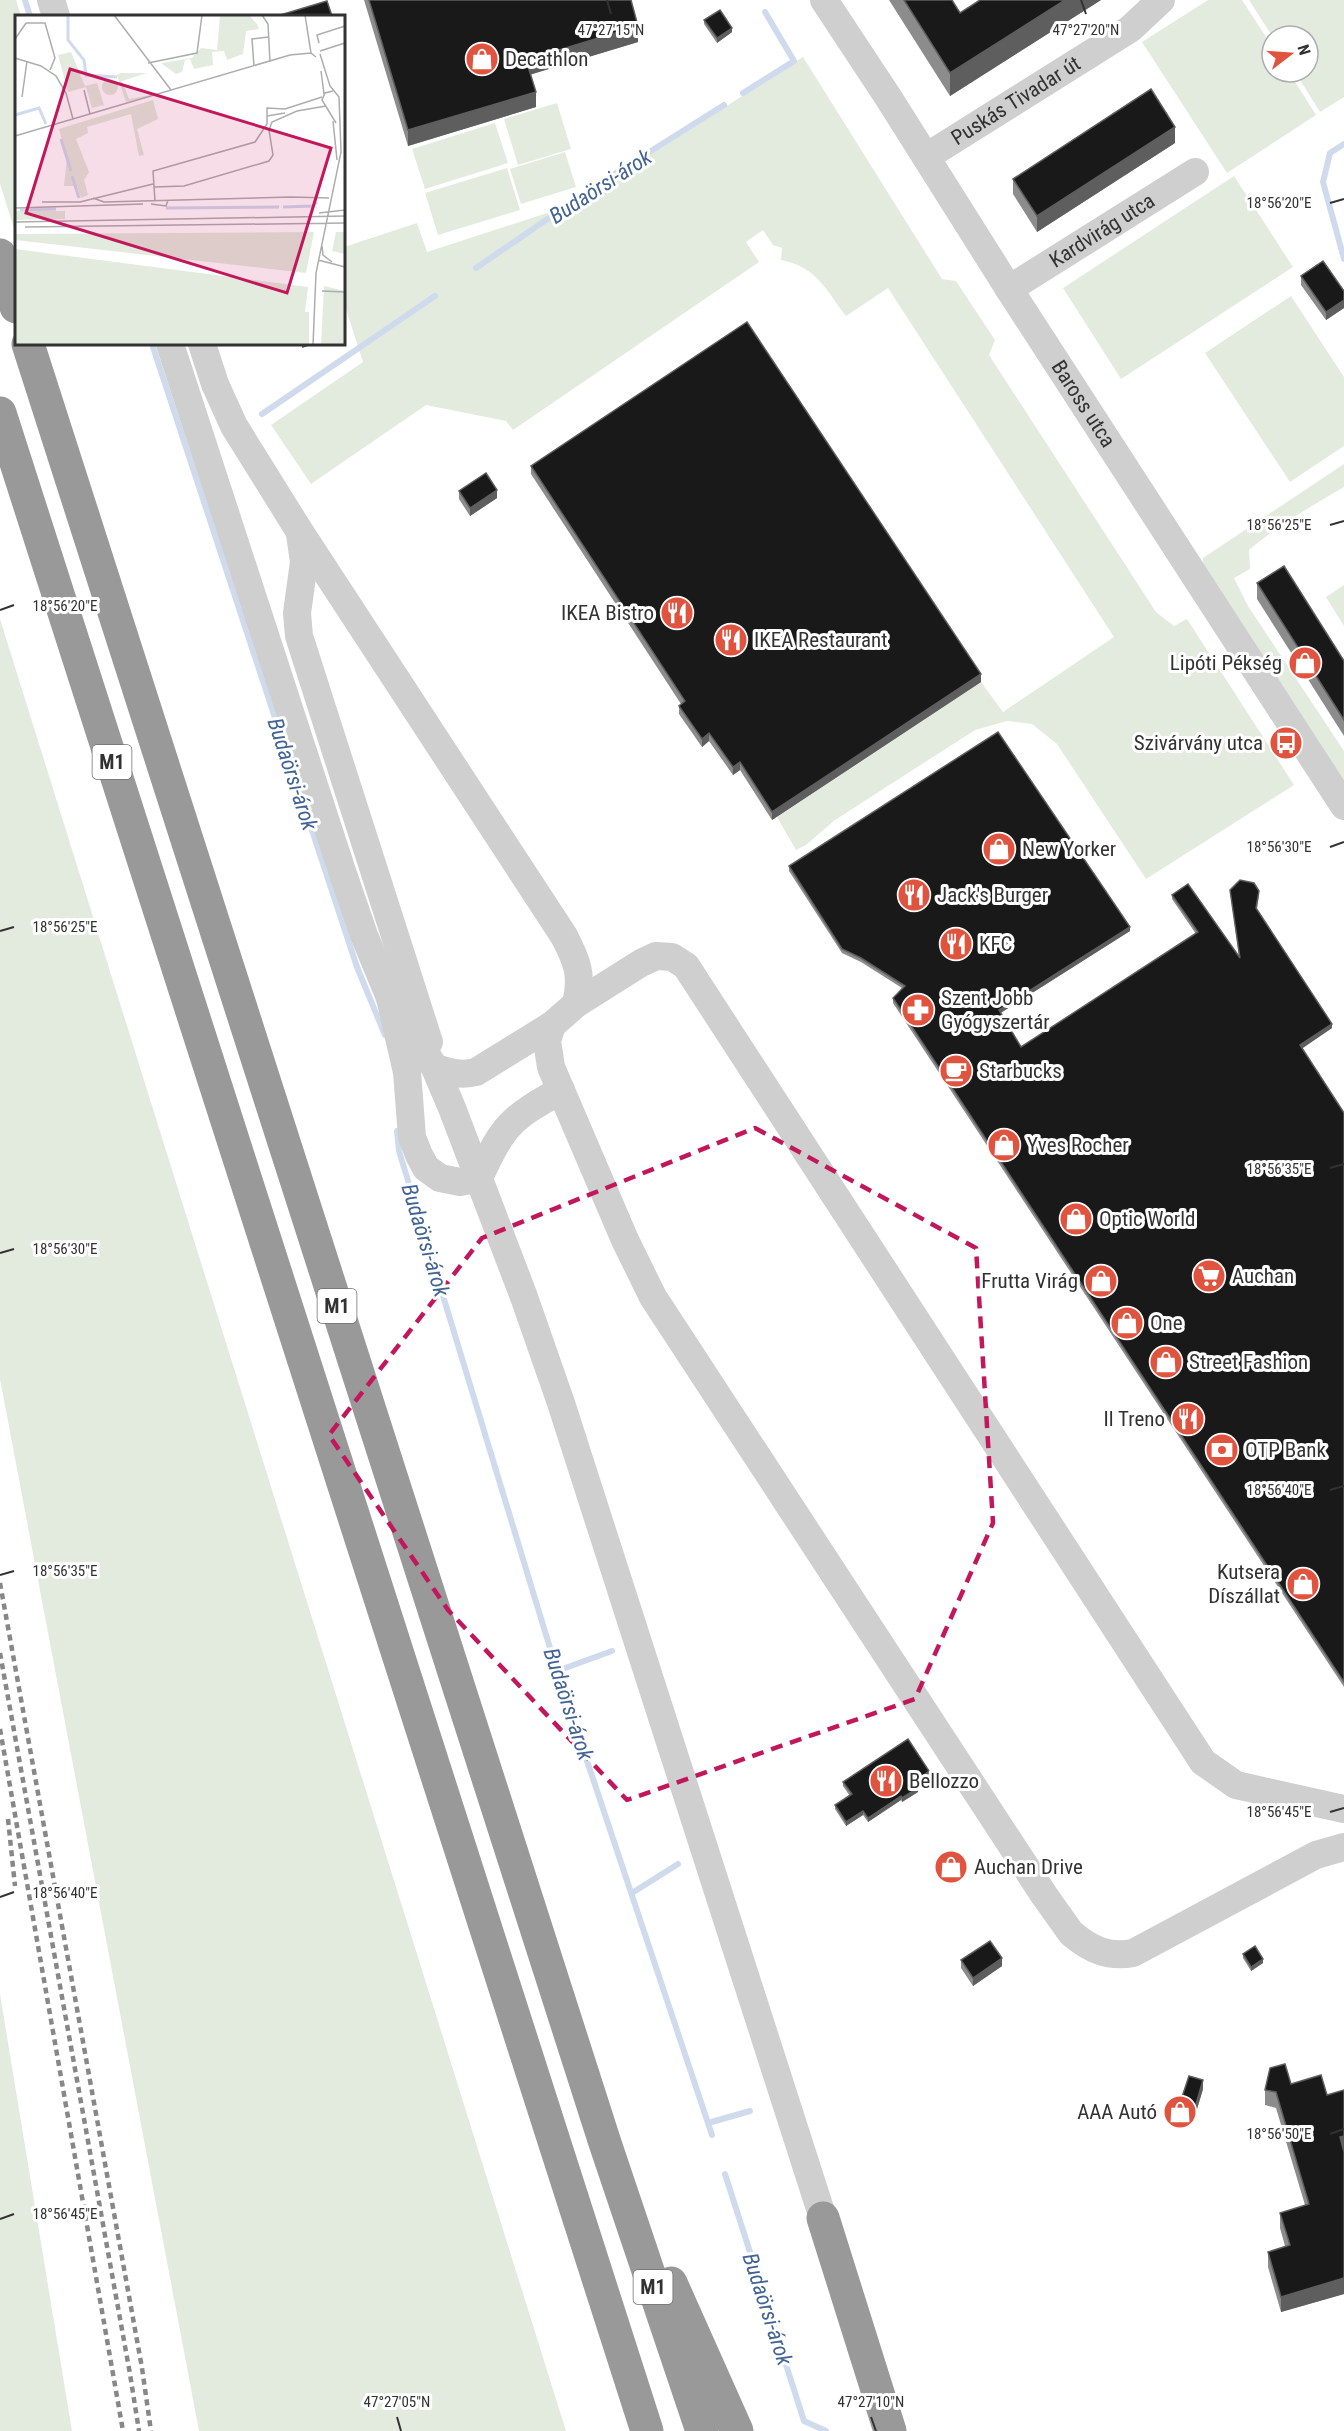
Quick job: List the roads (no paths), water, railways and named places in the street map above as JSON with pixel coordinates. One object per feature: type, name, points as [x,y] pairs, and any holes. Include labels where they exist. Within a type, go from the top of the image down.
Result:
[{"type":"highway","points":[[0,255],[15,304]]},
{"type":"highway","name":"M1","points":[[28,345],[605,2143],[702,2431]]},
{"type":"highway","name":"M1","points":[[0,412],[647,2431]]},
{"type":"highway","points":[[605,2143],[737,2431]]},
{"type":"highway","points":[[823,2218],[890,2431]]},
{"type":"street","points":[[51,0],[56,15]]},
{"type":"street","name":"Baross utca","points":[[824,0],[1344,806]]},
{"type":"street","name":"Puskás Tivadar út","points":[[926,157],[1130,29],[1161,0]]},
{"type":"street","name":"Kardvirág utca","points":[[1009,289],[1195,172]]},
{"type":"street","points":[[170,345],[342,871],[364,935],[390,998],[407,1072],[412,1137],[426,1168],[440,1178],[460,1182],[479,1178]]},
{"type":"street","points":[[202,345],[215,384],[234,426],[300,532],[564,936],[576,961],[580,980],[576,1004]]},
{"type":"street","points":[[300,532],[304,562],[297,613],[299,636],[393,934],[425,1025],[435,1068],[479,1178],[561,1403],[823,2218]]},
{"type":"street","points":[[390,998],[435,1068],[466,1075],[552,1025],[576,1004],[656,956],[672,957],[686,966],[1203,1762],[1236,1785],[1344,1809]]},
{"type":"street","points":[[576,961],[601,972],[623,974]]},
{"type":"street","points":[[552,1025],[547,1041],[547,1053],[638,1271],[1071,1933],[1089,1948],[1098,1951],[1116,1955],[1133,1953],[1316,1855],[1344,1846]]},
{"type":"street","points":[[479,1178],[494,1145],[506,1127],[523,1112],[561,1090]]},
{"type":"street","points":[[523,1112],[543,1114],[558,1119],[579,1133]]},
{"type":"waterway","name":"Budaörsi-árok","points":[[25,0],[30,15]]},
{"type":"waterway","name":"Budaörsi-árok","points":[[743,93],[794,61],[765,12]]},
{"type":"waterway","name":"Budaörsi-árok","points":[[476,268],[597,185],[724,105]]},
{"type":"waterway","points":[[1344,144],[1330,153],[1323,182],[1344,259]]},
{"type":"waterway","name":"Budaörsi-árok","points":[[262,414],[435,296]]},
{"type":"waterway","name":"Budaörsi-árok","points":[[152,345],[357,967],[385,1035]]},
{"type":"waterway","name":"Budaörsi-árok","points":[[397,1131],[399,1151],[557,1671],[712,2135]]},
{"type":"waterway","points":[[557,1671],[612,1651]]},
{"type":"waterway","points":[[632,1893],[678,1864]]},
{"type":"waterway","points":[[708,2123],[750,2111]]},
{"type":"waterway","name":"Budaörsi-árok","points":[[725,2174],[804,2421],[826,2431]]},
{"type":"railway","points":[[0,1583],[142,2368],[151,2431]]},
{"type":"railway","points":[[0,1653],[139,2431]]},
{"type":"railway","points":[[0,1729],[123,2431]]},
{"type":"railway","points":[[8,1819],[15,1886]]},
{"type":"place","name":"Decathlon","points":[[482,59]]},
{"type":"place","name":"IKEA Bistro","points":[[677,613]]},
{"type":"place","name":"IKEA Restaurant","points":[[731,640]]},
{"type":"place","name":"Lipóti Pékség","points":[[1305,663]]},
{"type":"place","name":"Szivárvány utca","points":[[1286,743]]},
{"type":"place","name":"New Yorker","points":[[999,849]]},
{"type":"place","name":"Jack's Burger","points":[[914,895]]},
{"type":"place","name":"KFC","points":[[956,944]]},
{"type":"place","name":"Szent Jobb Gyógyszertár","points":[[918,1010]]},
{"type":"place","name":"Starbucks","points":[[956,1071]]},
{"type":"place","name":"Yves Rocher","points":[[1004,1145]]},
{"type":"place","name":"Optic World","points":[[1076,1219]]},
{"type":"place","name":"Auchan","points":[[1209,1276]]},
{"type":"place","name":"Frutta Virág","points":[[1101,1281]]},
{"type":"place","name":"One","points":[[1127,1323]]},
{"type":"place","name":"Street Fashion","points":[[1166,1362]]},
{"type":"place","name":"Il Treno","points":[[1188,1419]]},
{"type":"place","name":"OTP Bank","points":[[1222,1450]]},
{"type":"place","name":"Kutsera Díszállat","points":[[1303,1584]]},
{"type":"place","name":"Bellozzo","points":[[886,1781]]},
{"type":"place","name":"Auchan Drive","points":[[951,1867]]},
{"type":"place","name":"AAA Autó","points":[[1180,2112]]}]
